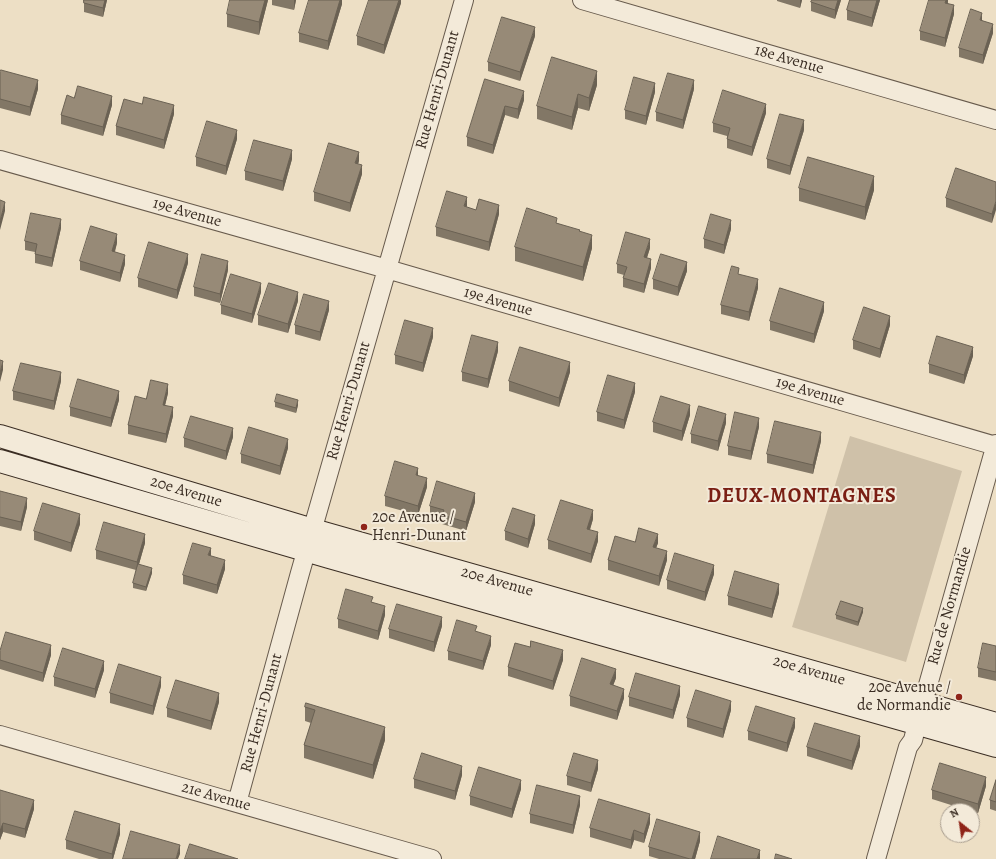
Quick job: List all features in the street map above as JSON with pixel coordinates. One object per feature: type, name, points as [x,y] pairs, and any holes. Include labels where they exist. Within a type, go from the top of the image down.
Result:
[{"type":"street","name":"Rue Henri-Dunant","points":[[237,803],[310,540],[464,0]]},
{"type":"street","name":"18e Avenue","points":[[582,0],[996,120]]},
{"type":"street","name":"19e Avenue","points":[[0,160],[387,269],[996,446]]},
{"type":"street","name":"20e Avenue","points":[[0,436],[310,540]]},
{"type":"street","name":"Rue de Normandie","points":[[876,859],[908,747],[912,740],[920,714],[996,446]]},
{"type":"street","name":"20e Avenue","points":[[0,460],[310,540],[920,714],[996,746]]},
{"type":"street","name":"20e Avenue","points":[[920,714],[996,724]]},
{"type":"street","name":"21e Avenue","points":[[0,735],[432,859]]},
{"type":"shaded area","points":[[850,436],[962,471],[906,662],[792,627]]},
{"type":"building","points":[[84,0],[105,0],[103,8],[84,3]]},
{"type":"building","points":[[230,0],[265,0],[259,22],[227,14]]},
{"type":"building","points":[[309,0],[340,0],[328,41],[299,33]]},
{"type":"building","points":[[369,0],[399,0],[384,45],[357,36]]},
{"type":"building","points":[[812,0],[838,0],[835,10],[811,2]]},
{"type":"building","points":[[850,0],[877,0],[872,18],[847,10]]},
{"type":"building","points":[[929,0],[946,0],[945,3],[954,5],[945,38],[920,31]]},
{"type":"building","points":[[971,9],[982,13],[980,20],[993,24],[983,55],[959,48]]},
{"type":"building","points":[[502,17],[535,27],[520,72],[488,62]]},
{"type":"building","points":[[552,57],[597,71],[589,98],[578,94],[572,117],[537,106]]},
{"type":"building","points":[[1,70],[38,80],[30,107],[0,99]]},
{"type":"building","points":[[668,73],[694,80],[683,120],[656,112]]},
{"type":"building","points":[[634,77],[655,83],[646,116],[625,110]]},
{"type":"building","points":[[485,79],[524,91],[518,109],[505,106],[493,145],[467,137]]},
{"type":"building","points":[[78,86],[112,96],[103,127],[61,115],[67,95],[74,98]]},
{"type":"building","points":[[723,90],[766,104],[752,147],[727,139],[730,128],[713,123]]},
{"type":"building","points":[[144,97],[174,105],[164,140],[116,126],[124,99],[142,104]]},
{"type":"building","points":[[780,114],[804,120],[790,166],[767,159]]},
{"type":"building","points":[[207,121],[237,130],[226,166],[196,157]]},
{"type":"building","points":[[254,140],[292,150],[283,181],[245,171]]},
{"type":"building","points":[[329,143],[359,152],[355,163],[362,165],[350,203],[314,192]]},
{"type":"building","points":[[808,157],[874,176],[865,207],[799,188]]},
{"type":"building","points":[[956,168],[996,182],[996,201],[992,214],[946,198]]},
{"type":"building","points":[[447,191],[467,197],[464,206],[476,210],[479,199],[499,205],[489,242],[436,227]]},
{"type":"building","points":[[0,200],[5,202],[0,221]]},
{"type":"building","points":[[527,208],[557,218],[556,223],[592,235],[583,267],[515,247]]},
{"type":"building","points":[[31,213],[61,219],[52,258],[35,254],[37,244],[25,241]]},
{"type":"building","points":[[711,214],[731,220],[724,245],[704,239]]},
{"type":"building","points":[[91,226],[117,234],[112,251],[125,255],[120,273],[80,261]]},
{"type":"building","points":[[626,232],[650,239],[644,257],[651,259],[644,284],[623,278],[627,267],[617,264]]},
{"type":"building","points":[[149,242],[188,254],[177,290],[138,278]]},
{"type":"building","points":[[202,254],[228,261],[220,294],[194,287]]},
{"type":"building","points":[[661,254],[687,262],[678,287],[653,279]]},
{"type":"building","points":[[732,266],[739,268],[738,274],[758,279],[749,312],[721,305]]},
{"type":"building","points":[[231,274],[261,283],[252,314],[221,305]]},
{"type":"building","points":[[269,283],[298,292],[288,324],[258,315]]},
{"type":"building","points":[[780,288],[824,302],[814,334],[770,321]]},
{"type":"building","points":[[304,294],[329,301],[320,332],[295,325]]},
{"type":"building","points":[[864,307],[890,316],[880,349],[853,340]]},
{"type":"building","points":[[405,320],[433,328],[423,363],[395,355]]},
{"type":"building","points":[[472,335],[498,342],[488,379],[462,372]]},
{"type":"building","points":[[937,336],[973,347],[964,375],[929,364]]},
{"type":"building","points":[[520,347],[570,362],[559,398],[509,381]]},
{"type":"building","points":[[0,360],[3,361],[0,373]]},
{"type":"building","points":[[21,363],[61,372],[54,401],[13,391]]},
{"type":"building","points":[[608,375],[635,383],[624,420],[597,412]]},
{"type":"building","points":[[78,379],[119,391],[111,418],[70,407]]},
{"type":"building","points":[[151,380],[168,384],[163,405],[173,407],[166,434],[128,425],[135,396],[146,399]]},
{"type":"building","points":[[277,394],[298,400],[296,408],[275,402]]},
{"type":"building","points":[[661,396],[690,405],[682,431],[653,422]]},
{"type":"building","points":[[699,406],[726,414],[718,441],[691,434]]},
{"type":"building","points":[[735,412],[759,418],[751,451],[728,446]]},
{"type":"building","points":[[191,416],[233,428],[226,451],[184,438]]},
{"type":"building","points":[[775,421],[821,432],[813,465],[767,454]]},
{"type":"building","points":[[249,427],[288,439],[280,466],[241,454]]},
{"type":"building","points":[[395,461],[418,468],[416,475],[427,478],[418,506],[385,496]]},
{"type":"building","points":[[437,481],[475,493],[466,522],[442,515],[444,510],[430,506]]},
{"type":"building","points":[[0,491],[27,498],[21,522],[0,517]]},
{"type":"building","points":[[561,500],[593,510],[587,529],[598,532],[591,554],[548,540]]},
{"type":"building","points":[[43,503],[80,514],[71,543],[34,531]]},
{"type":"building","points":[[513,508],[535,515],[528,539],[505,531]]},
{"type":"building","points":[[104,522],[145,534],[137,562],[96,550]]},
{"type":"building","points":[[639,528],[658,534],[653,547],[667,551],[659,576],[608,560],[615,536],[635,542]]},
{"type":"building","points":[[193,543],[211,548],[208,555],[225,560],[217,585],[183,575]]},
{"type":"building","points":[[675,553],[714,565],[705,592],[667,580]]},
{"type":"building","points":[[138,564],[152,568],[146,587],[133,583]]},
{"type":"building","points":[[735,571],[779,584],[772,609],[728,596]]},
{"type":"building","points":[[346,589],[373,597],[371,602],[385,606],[378,631],[338,619]]},
{"type":"building","points":[[841,601],[863,608],[858,622],[836,615]]},
{"type":"building","points":[[397,604],[442,617],[434,642],[389,629]]},
{"type":"building","points":[[457,620],[477,626],[475,631],[491,636],[483,661],[448,651]]},
{"type":"building","points":[[6,632],[51,645],[43,673],[0,660],[0,651]]},
{"type":"building","points":[[531,641],[563,650],[553,681],[508,667],[515,643],[530,647]]},
{"type":"building","points":[[983,643],[996,646],[996,672],[978,668]]},
{"type":"building","points":[[63,648],[104,661],[95,689],[54,677]]},
{"type":"building","points":[[582,658],[616,669],[610,684],[624,689],[617,711],[570,696]]},
{"type":"building","points":[[119,664],[161,677],[153,706],[110,693]]},
{"type":"building","points":[[636,673],[680,686],[673,710],[629,697]]},
{"type":"building","points":[[176,680],[219,693],[211,721],[167,708]]},
{"type":"building","points":[[696,690],[731,701],[723,729],[687,718]]},
{"type":"building","points":[[306,703],[385,727],[373,765],[304,745],[315,710],[305,707]]},
{"type":"building","points":[[756,706],[795,718],[787,743],[748,731]]},
{"type":"building","points":[[815,723],[860,736],[852,761],[807,747]]},
{"type":"building","points":[[422,753],[462,766],[455,791],[414,779]]},
{"type":"building","points":[[574,753],[598,760],[591,783],[567,776]]},
{"type":"building","points":[[940,763],[986,777],[978,803],[932,790]]},
{"type":"building","points":[[479,767],[521,780],[512,809],[470,796]]},
{"type":"building","points":[[996,780],[996,802],[990,800]]},
{"type":"building","points":[[537,785],[580,796],[573,825],[530,814]]},
{"type":"building","points":[[0,790],[34,800],[25,829],[3,823],[0,831]]},
{"type":"building","points":[[599,799],[650,814],[644,834],[634,830],[631,840],[590,828]]},
{"type":"building","points":[[75,811],[120,824],[112,854],[66,840]]},
{"type":"building","points":[[657,819],[700,832],[692,859],[649,847]]},
{"type":"building","points":[[131,831],[180,845],[176,859],[123,859]]},
{"type":"building","points":[[718,836],[760,850],[757,859],[711,859]]},
{"type":"building","points":[[190,844],[238,859],[185,859]]},
{"type":"building","points":[[776,854],[792,859],[775,859]]},
{"type":"place","name":"20e Avenue / Henri-Dunant","points":[[364,527]]},
{"type":"place","name":"20e Avenue / de Normandie","points":[[959,697]]},
{"type":"district","name":"DEUX-MONTAGNES","points":[[802,497]]}]
